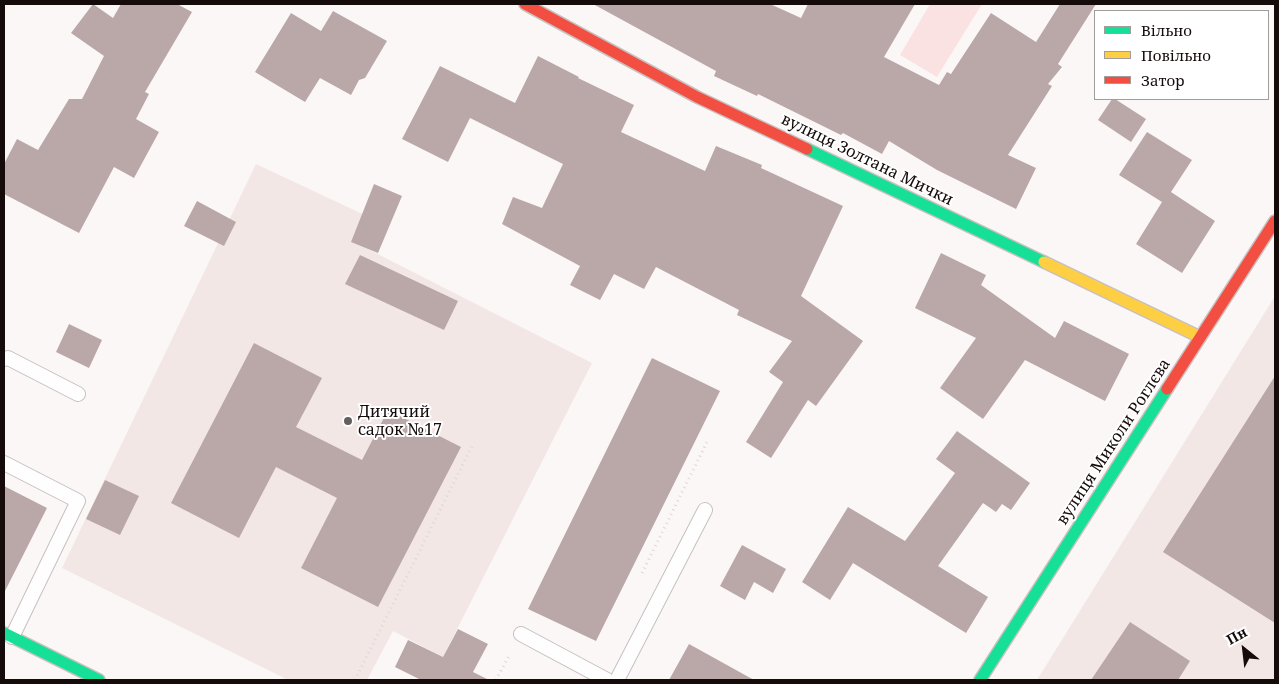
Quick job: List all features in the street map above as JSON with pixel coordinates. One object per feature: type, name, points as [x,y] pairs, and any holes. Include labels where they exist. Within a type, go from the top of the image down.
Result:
[{"type":"street","name":"вулиця Золтана Мички","points":[[525,4],[697,97],[1200,337]]},
{"type":"street","name":"вулиця Миколи Роглєва","points":[[980,680],[1275,221]]},
{"type":"street","points":[[8,635],[99,680]]},
{"type":"lane","points":[[4,359],[8,358],[78,394]]},
{"type":"lane","points":[[4,463],[78,501],[8,635]]},
{"type":"lane","points":[[617,680],[705,510]]},
{"type":"lane","points":[[521,634],[607,680]]},
{"type":"path","points":[[641,576],[707,442]]},
{"type":"path","points":[[355,680],[473,444]]},
{"type":"path","points":[[496,680],[521,634]]},
{"type":"shaded area","points":[[930,4],[982,4],[937,77],[900,55]]},
{"type":"shaded area","name":"Дитячий садок №17","points":[[256,164],[369,217],[360,245],[592,363],[443,657],[393,631],[367,680],[288,680],[62,568]]},
{"type":"shaded area","points":[[1275,296],[1275,680],[1037,680]]},
{"type":"building","points":[[93,4],[113,18],[121,4],[177,4],[192,12],[145,92],[149,94],[136,119],[159,132],[134,178],[114,167],[79,233],[4,194],[4,164],[17,139],[38,150],[69,99],[82,99],[104,56],[71,33]]},
{"type":"building","points":[[593,4],[770,4],[801,18],[808,4],[915,4],[884,57],[939,85],[947,72],[951,74],[991,13],[1036,42],[1060,4],[1096,4],[1058,64],[1062,67],[1048,84],[1052,86],[1008,155],[1036,168],[1016,209],[937,170],[889,141],[882,154],[843,133],[841,135],[758,94],[757,96],[714,76],[716,71]]},
{"type":"building","points":[[333,11],[387,41],[365,78],[359,80],[351,95],[320,78],[305,102],[255,72],[291,13],[321,31]]},
{"type":"building","points":[[538,56],[634,105],[621,132],[705,171],[716,146],[762,165],[761,168],[843,206],[801,296],[863,341],[816,406],[808,400],[771,458],[746,442],[783,382],[769,372],[792,341],[737,315],[739,310],[656,267],[644,289],[614,274],[600,300],[570,285],[580,266],[502,224],[513,197],[542,208],[563,164],[470,118],[448,162],[402,139],[440,66],[515,103]]},
{"type":"building","points":[[1111,100],[1117,100],[1146,119],[1131,142],[1098,120]]},
{"type":"building","points":[[1147,132],[1192,160],[1171,192],[1215,221],[1182,273],[1136,244],[1162,202],[1119,175]]},
{"type":"building","points":[[374,184],[402,196],[378,253],[351,242]]},
{"type":"building","points":[[197,201],[236,222],[224,246],[184,226]]},
{"type":"building","points":[[941,253],[986,275],[981,285],[1055,338],[1064,321],[1129,354],[1105,401],[1025,360],[983,419],[940,388],[976,338],[915,308]]},
{"type":"building","points":[[360,255],[458,301],[444,330],[345,284]]},
{"type":"building","points":[[69,324],[102,340],[89,368],[56,352]]},
{"type":"building","points":[[254,343],[322,378],[296,427],[362,460],[388,410],[461,447],[378,607],[301,568],[337,498],[276,467],[239,538],[171,503]]},
{"type":"building","points":[[652,358],[720,391],[596,641],[528,609]]},
{"type":"building","points":[[1275,376],[1275,623],[1163,552]]},
{"type":"building","points":[[957,431],[1030,483],[1011,510],[1002,504],[996,512],[983,503],[938,566],[988,597],[966,633],[853,563],[830,600],[802,582],[848,507],[905,541],[955,473],[936,459]]},
{"type":"building","points":[[105,480],[139,496],[120,535],[86,519]]},
{"type":"building","points":[[4,486],[47,508],[4,593]]},
{"type":"building","points":[[742,545],[786,569],[773,593],[754,582],[745,600],[720,586]]},
{"type":"building","points":[[1130,622],[1190,661],[1178,680],[1091,680]]},
{"type":"building","points":[[458,629],[488,644],[473,672],[489,680],[421,680],[395,667],[408,640],[443,657]]},
{"type":"building","points":[[689,644],[754,680],[669,680]]},
{"type":"traffic: fast","points":[[807,149],[1044,262]]},
{"type":"traffic: fast","points":[[980,680],[1167,389]]},
{"type":"traffic: fast","points":[[4,633],[99,680]]},
{"type":"traffic: slow","points":[[1044,262],[1200,337]]},
{"type":"traffic: jam","points":[[525,4],[697,97],[807,149]]},
{"type":"traffic: jam","points":[[1167,389],[1275,221]]},
{"type":"place","name":"Дитячий садок №17","points":[[348,421]]}]
